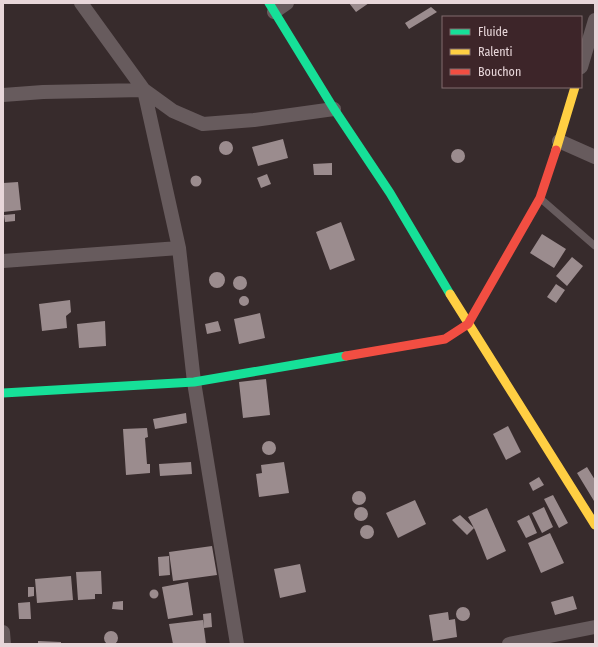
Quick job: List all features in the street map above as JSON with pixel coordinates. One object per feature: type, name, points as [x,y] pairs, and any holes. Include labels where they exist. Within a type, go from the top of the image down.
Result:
[{"type":"street","points":[[81,3],[144,90],[173,111],[203,124],[254,120],[334,109]]},
{"type":"street","points":[[287,3],[272,7],[334,109],[390,194],[468,324],[595,525]]},
{"type":"street","points":[[582,64],[595,20]]},
{"type":"street","points":[[3,393],[194,382],[445,339],[468,324],[540,198],[559,142],[575,88]]},
{"type":"street","points":[[3,95],[43,92],[144,90]]},
{"type":"street","points":[[144,90],[179,248],[194,382],[237,644]]},
{"type":"street","points":[[559,142],[595,157]]},
{"type":"street","points":[[3,261],[179,248]]},
{"type":"street","points":[[509,644],[595,627]]},
{"type":"street","points":[[3,632],[4,644]]},
{"type":"lane","points":[[540,198],[595,246]]},
{"type":"building","points":[[349,3],[369,3],[356,12]]},
{"type":"building","points":[[431,7],[437,12],[409,29],[405,23]]},
{"type":"building","points":[[283,139],[288,158],[258,166],[252,147]]},
{"type":"building","points":[[226,141],[231,143],[233,148],[231,153],[226,155],[221,153],[219,148],[221,143]]},
{"type":"building","points":[[458,149],[463,151],[465,156],[463,161],[458,163],[453,161],[451,156],[453,151]]},
{"type":"building","points":[[332,163],[332,175],[314,175],[313,164]]},
{"type":"building","points":[[267,174],[271,184],[261,188],[257,178]]},
{"type":"building","points":[[194,176],[198,176],[200,177],[200,185],[194,186],[191,183],[191,179]]},
{"type":"building","points":[[18,182],[21,210],[3,212],[3,183]]},
{"type":"building","points":[[15,214],[15,221],[5,222],[4,215]]},
{"type":"building","points":[[341,222],[355,260],[330,270],[316,232]]},
{"type":"building","points":[[542,234],[566,249],[554,268],[530,253]]},
{"type":"building","points":[[572,257],[583,266],[567,286],[556,276]]},
{"type":"building","points":[[217,272],[224,277],[225,280],[220,287],[217,288],[210,283],[209,280],[214,273]]},
{"type":"building","points":[[237,276],[243,276],[247,280],[247,286],[243,290],[237,290],[233,286],[233,280]]},
{"type":"building","points":[[556,284],[565,290],[556,303],[547,297]]},
{"type":"building","points":[[242,296],[246,296],[248,297],[248,305],[242,306],[239,303],[239,299]]},
{"type":"building","points":[[70,300],[71,312],[66,316],[67,328],[42,331],[39,304]]},
{"type":"building","points":[[260,313],[265,338],[239,344],[234,319]]},
{"type":"building","points":[[105,321],[106,346],[79,348],[77,324]]},
{"type":"building","points":[[218,321],[221,331],[207,334],[205,324]]},
{"type":"building","points":[[266,379],[270,415],[243,418],[239,382]]},
{"type":"building","points":[[186,413],[187,423],[155,429],[153,419]]},
{"type":"building","points":[[508,426],[521,452],[506,460],[493,434]]},
{"type":"building","points":[[147,428],[148,437],[145,438],[147,464],[150,464],[150,473],[126,475],[123,429]]},
{"type":"building","points":[[266,441],[272,441],[276,445],[276,451],[272,455],[266,455],[262,451],[262,445]]},
{"type":"building","points":[[191,462],[192,474],[160,476],[159,464]]},
{"type":"building","points":[[284,462],[289,493],[259,497],[256,474],[262,473],[261,465]]},
{"type":"building","points":[[587,467],[595,480],[594,501],[577,473]]},
{"type":"building","points":[[539,477],[544,485],[533,491],[529,483]]},
{"type":"building","points":[[359,491],[364,493],[366,498],[364,503],[359,505],[354,503],[352,498],[354,493]]},
{"type":"building","points":[[553,495],[568,523],[559,528],[544,499]]},
{"type":"building","points":[[415,500],[426,524],[398,538],[386,513]]},
{"type":"building","points":[[361,507],[366,509],[368,514],[366,519],[361,521],[356,519],[354,514],[356,509]]},
{"type":"building","points":[[544,507],[553,527],[542,533],[532,513]]},
{"type":"building","points":[[487,508],[506,551],[487,560],[468,517]]},
{"type":"building","points":[[460,515],[474,528],[467,535],[452,520]]},
{"type":"building","points":[[529,515],[537,533],[526,538],[517,521]]},
{"type":"building","points":[[367,525],[372,527],[374,532],[372,537],[367,539],[362,537],[360,532],[362,527]]},
{"type":"building","points":[[550,533],[564,563],[541,573],[528,543]]},
{"type":"building","points":[[212,546],[217,575],[173,581],[169,552]]},
{"type":"building","points":[[169,556],[170,575],[159,576],[158,557]]},
{"type":"building","points":[[300,564],[306,592],[280,598],[274,569]]},
{"type":"building","points":[[101,571],[102,594],[95,594],[95,599],[78,600],[76,572]]},
{"type":"building","points":[[71,576],[73,600],[37,603],[35,579]]},
{"type":"building","points":[[188,582],[193,615],[168,619],[162,587]]},
{"type":"building","points":[[28,587],[34,587],[34,596],[28,597]]},
{"type":"building","points":[[152,590],[156,590],[158,594],[156,598],[152,598],[150,596],[150,592]]},
{"type":"building","points":[[573,596],[577,609],[555,615],[551,602]]},
{"type":"building","points":[[123,601],[123,610],[112,609],[113,602]]},
{"type":"building","points":[[30,602],[31,619],[19,619],[18,603]]},
{"type":"building","points":[[463,607],[468,609],[470,614],[468,619],[463,621],[458,619],[456,614],[458,609]]},
{"type":"building","points":[[448,612],[449,620],[455,619],[457,637],[433,641],[429,615]]},
{"type":"building","points":[[211,613],[212,627],[204,628],[203,614]]},
{"type":"building","points":[[203,620],[206,644],[173,644],[169,624]]},
{"type":"building","points":[[108,631],[114,631],[118,635],[118,641],[114,645],[108,645],[104,641],[104,635]]},
{"type":"building","points":[[38,641],[61,642],[61,644],[38,644]]},
{"type":"traffic: fast","points":[[269,3],[334,109],[390,193],[450,294]]},
{"type":"traffic: fast","points":[[3,393],[194,382],[346,356]]},
{"type":"traffic: slow","points":[[556,150],[575,88]]},
{"type":"traffic: slow","points":[[450,294],[595,525]]},
{"type":"traffic: jam","points":[[346,356],[445,339],[468,324],[540,198],[556,150]]}]
